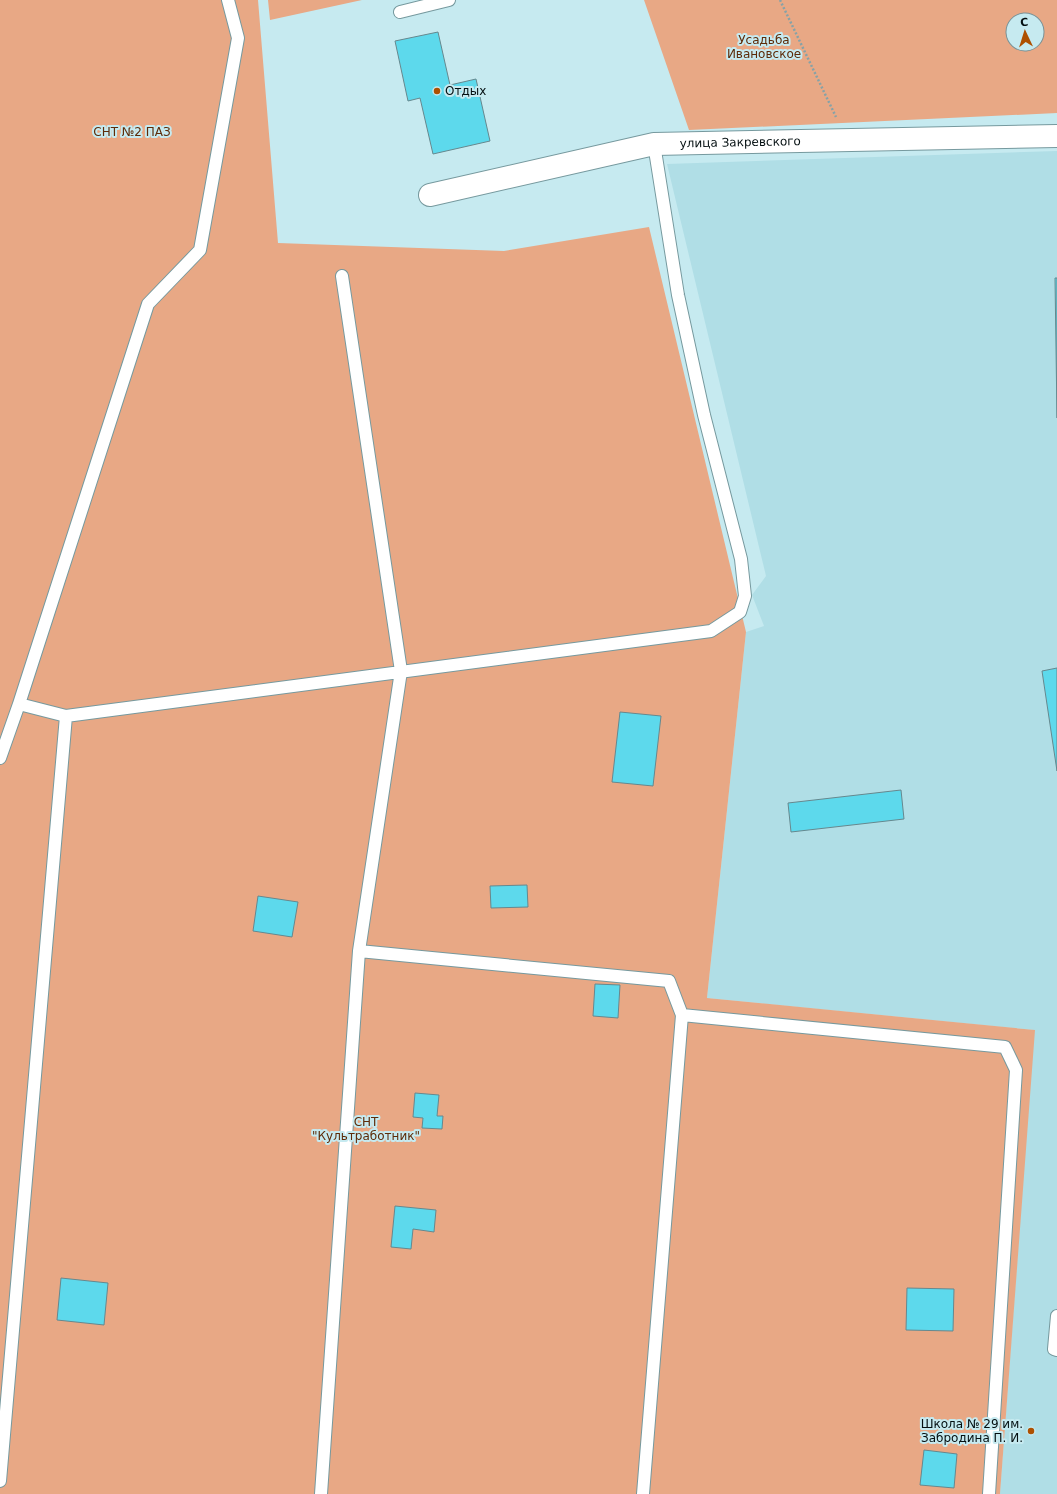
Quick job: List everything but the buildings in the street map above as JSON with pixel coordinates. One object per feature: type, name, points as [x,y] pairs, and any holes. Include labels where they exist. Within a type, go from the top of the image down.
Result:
[{"type":"street","name":"улица Закревского","points":[[430,195],[654,144],[1057,136]]},
{"type":"lane","points":[[0,758],[19,704],[148,304],[200,250],[238,38],[228,0]]},
{"type":"lane","points":[[400,12],[449,0]]},
{"type":"lane","points":[[19,704],[66,716],[711,631],[740,612],[745,596],[741,560],[704,414],[678,295],[654,144]]},
{"type":"lane","points":[[321,1494],[359,951],[401,671],[342,276]]},
{"type":"lane","points":[[0,1481],[66,716]]},
{"type":"lane","points":[[359,951],[669,980],[682,1016],[643,1494]]},
{"type":"lane","points":[[682,1016],[1005,1047],[1016,1070],[989,1494]]},
{"type":"lane","points":[[1057,1316],[1054,1349],[1057,1350]]},
{"type":"path","points":[[780,0],[848,140]]},
{"type":"shaded area","points":[[1057,151],[1057,1494],[1000,1494],[1034,1030],[707,998],[746,632],[764,626],[752,595],[766,576],[667,164]]},
{"type":"green space","name":"СНТ \"Культработник\"","points":[[0,0],[258,0],[278,243],[504,251],[649,227],[746,632],[707,998],[1035,1030],[1000,1494],[0,1494]]},
{"type":"green space","points":[[268,0],[362,0],[270,20]]},
{"type":"green space","name":"Усадьба Ивановское","points":[[644,0],[1057,0],[1057,113],[689,130]]},
{"type":"place","name":"Отдых","points":[[437,91]]},
{"type":"place","name":"Школа № 29 им. Забродина П. И.","points":[[1031,1431]]},
{"type":"park label","name":"СНТ №2 ПАЗ","points":[[132,132]]}]
